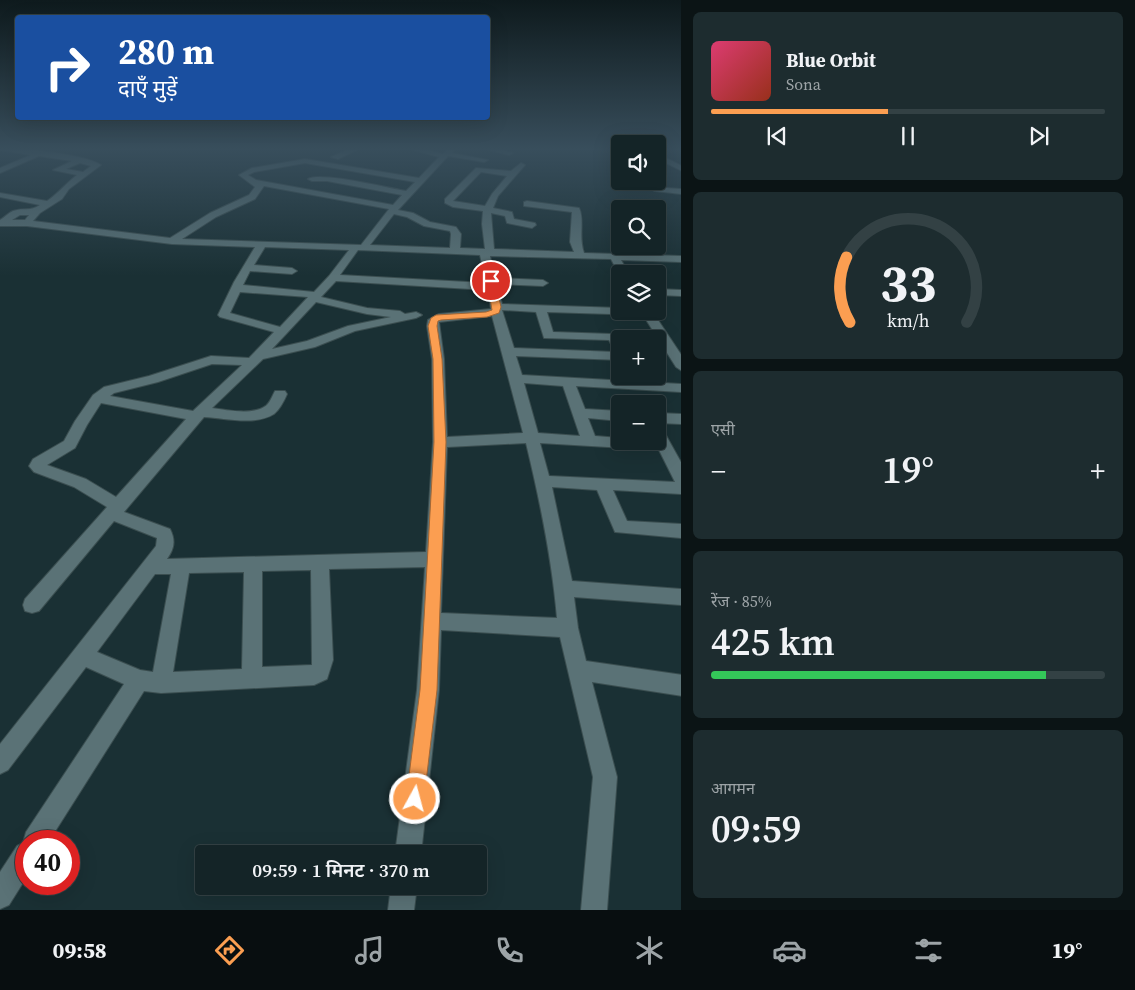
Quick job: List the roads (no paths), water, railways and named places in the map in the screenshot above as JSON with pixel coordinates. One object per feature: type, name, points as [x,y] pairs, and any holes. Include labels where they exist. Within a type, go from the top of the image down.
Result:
[{"type":"street","points":[[27,222],[34,213],[59,197],[63,190]]},
{"type":"street","points":[[172,242],[213,215],[252,197],[257,190]]},
{"type":"street","points":[[305,190],[393,210],[427,224],[453,229],[456,234],[456,252]]},
{"type":"street","points":[[389,190],[408,194]]},
{"type":"street","points":[[32,606],[198,414],[315,297],[412,190]]},
{"type":"street","points":[[459,190],[448,201],[453,204],[509,214],[510,221],[513,223],[532,225]]},
{"type":"street","points":[[498,190],[487,210],[486,232],[487,253],[496,309],[510,352],[543,481],[564,588],[568,628],[605,777],[594,910]]},
{"type":"street","points":[[668,190],[681,192]]},
{"type":"street","points":[[0,196],[48,204]]},
{"type":"street","points":[[0,204],[14,198]]},
{"type":"street","points":[[527,204],[576,210],[578,214],[575,242],[580,256]]},
{"type":"street","points":[[3,222],[14,212],[34,213]]},
{"type":"street","points":[[3,222],[27,222],[172,242],[681,259]]},
{"type":"street","points":[[261,245],[236,288],[224,315],[282,331]]},
{"type":"street","points":[[615,257],[619,265]]},
{"type":"street","points":[[247,268],[292,270]]},
{"type":"street","points":[[333,278],[492,284],[543,283]]},
{"type":"street","points":[[236,288],[315,297],[367,311],[439,317],[487,314],[496,309],[611,311]]},
{"type":"street","points":[[666,292],[681,293]]},
{"type":"street","points":[[540,310],[555,354]]},
{"type":"street","points":[[0,762],[164,549],[166,541],[164,534],[116,511],[80,483],[37,466],[42,460],[70,444],[80,424],[98,398],[116,387],[153,379],[211,360],[255,359],[312,344],[352,328],[416,315]]},
{"type":"street","points":[[409,845],[428,690],[440,442],[438,359],[433,326],[434,320],[439,317]]},
{"type":"street","points":[[548,335],[611,338]]},
{"type":"street","points":[[666,342],[681,345]]},
{"type":"street","points":[[666,346],[681,368]]},
{"type":"street","points":[[510,352],[611,356]]},
{"type":"street","points":[[517,380],[611,381]]},
{"type":"street","points":[[568,382],[581,413],[590,442]]},
{"type":"street","points":[[662,385],[681,388]]},
{"type":"street","points":[[98,398],[198,414],[236,415],[266,412],[270,410],[280,394]]},
{"type":"street","points":[[581,413],[611,415]]},
{"type":"street","points":[[666,418],[681,419]]},
{"type":"street","points":[[440,442],[532,438],[590,442],[611,441]]},
{"type":"street","points":[[666,450],[681,480]]},
{"type":"street","points":[[543,481],[681,488]]},
{"type":"street","points":[[602,483],[622,527],[681,531]]},
{"type":"street","points":[[150,568],[434,560]]},
{"type":"street","points":[[82,655],[150,681],[314,676],[322,668],[320,563]]},
{"type":"street","points":[[252,679],[253,564]]},
{"type":"street","points":[[43,830],[150,681],[181,567]]},
{"type":"street","points":[[564,588],[681,597]]},
{"type":"street","points":[[431,621],[568,628]]},
{"type":"street","points":[[577,670],[681,686]]},
{"type":"street","points":[[0,896],[15,872]]},
{"type":"street","points":[[401,910],[403,895]]}]
